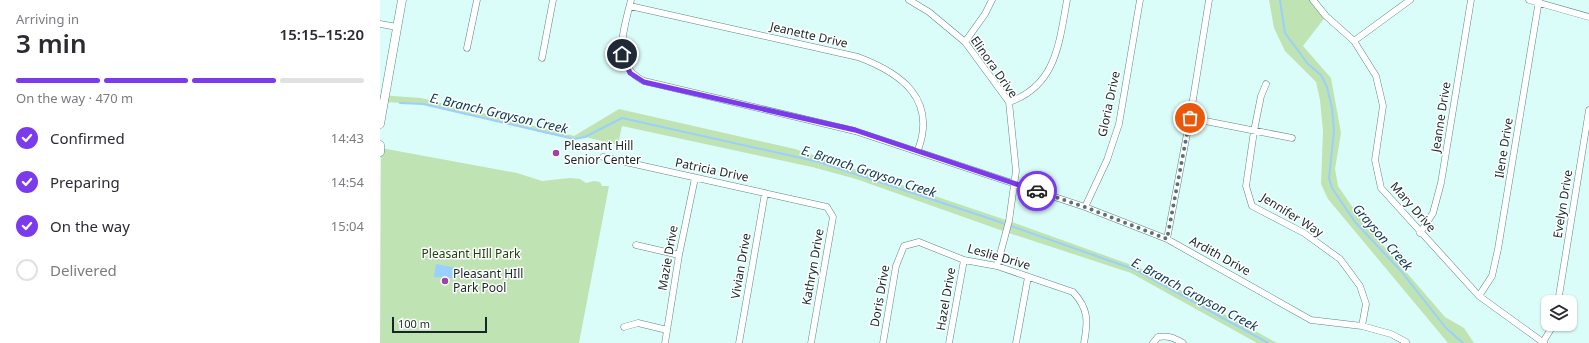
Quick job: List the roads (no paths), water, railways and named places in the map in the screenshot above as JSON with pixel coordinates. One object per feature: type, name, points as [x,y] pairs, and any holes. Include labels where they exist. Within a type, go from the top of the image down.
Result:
[{"type":"main road","points":[[380,124],[402,0]]},
{"type":"main road","points":[[380,145],[380,152]]},
{"type":"street","points":[[467,48],[477,0]]},
{"type":"street","points":[[542,58],[553,0]]},
{"type":"street","name":"Elinora Drive","points":[[909,0],[929,12],[965,42],[1009,102],[1016,171],[1009,221],[997,266]]},
{"type":"street","points":[[965,42],[985,14],[992,0]]},
{"type":"street","points":[[1009,102],[1023,97],[1037,87],[1050,67],[1060,43],[1067,0]]},
{"type":"street","name":"Gloria Drive","points":[[1085,207],[1107,160],[1119,124],[1140,0]]},
{"type":"street","points":[[1167,239],[1190,118],[1209,0]]},
{"type":"street","name":"Mary Drive","points":[[1313,0],[1326,16],[1354,41],[1376,76],[1383,106],[1375,160],[1381,188],[1420,233],[1479,296],[1543,342]]},
{"type":"street","points":[[1354,41],[1410,0]]},
{"type":"street","name":"Jeanne Drive","points":[[1420,233],[1433,212],[1441,183],[1472,0]]},
{"type":"street","points":[[1530,0],[1539,1],[1589,18]]},
{"type":"street","name":"Ilene Drive","points":[[1479,296],[1492,276],[1498,250],[1539,1]]},
{"type":"street","name":"Ardith Drive","points":[[630,3],[622,43],[622,54],[630,73],[644,82],[855,130],[918,150],[1085,207],[1167,239],[1311,320],[1362,326],[1391,334],[1406,342]]},
{"type":"street","name":"Jeanette Drive","points":[[630,3],[858,57],[876,63],[904,82],[917,98],[923,117],[923,128],[918,150]]},
{"type":"street","points":[[380,24],[397,27]]},
{"type":"street","name":"Jennifer Way","points":[[1266,84],[1261,96],[1254,131],[1246,186],[1252,206],[1304,233],[1340,259],[1360,286],[1366,304],[1362,326]]},
{"type":"street","name":"Evelyn Drive","points":[[1559,295],[1589,110]]},
{"type":"street","points":[[1190,118],[1292,138]]},
{"type":"street","name":"Patricia Drive","points":[[603,158],[816,205]]},
{"type":"street","name":"Mazie Drive","points":[[665,343],[679,255],[695,178]]},
{"type":"street","name":"Vivian Drive","points":[[739,343],[766,193]]},
{"type":"street","name":"Kathryn Drive","points":[[811,343],[833,217],[827,207],[816,205]]},
{"type":"street","name":"Leslie Drive","points":[[919,242],[964,260],[997,266],[1073,292],[1082,302],[1086,311],[1084,343]]},
{"type":"street","name":"Doris Drive","points":[[883,343],[896,266],[904,246],[919,242]]},
{"type":"street","points":[[636,245],[679,255]]},
{"type":"street","name":"Hazel Drive","points":[[949,343],[964,260]]},
{"type":"street","points":[[1016,343],[1028,276]]},
{"type":"street","points":[[624,327],[638,323],[667,330]]},
{"type":"street","points":[[1543,342],[1550,331]]},
{"type":"street","points":[[1153,343],[1158,337],[1165,336],[1172,337],[1182,343]]},
{"type":"water","points":[[436,264],[457,268],[456,278],[434,277]]},
{"type":"waterway","name":"Grayson Creek","points":[[1280,0],[1285,33],[1308,64],[1321,75],[1327,87],[1332,108],[1334,131],[1329,178],[1332,188],[1355,222],[1401,271],[1446,328],[1463,343]]},
{"type":"waterway","name":"E. Branch Grayson Creek","points":[[400,103],[423,104],[574,139],[585,137],[622,118],[819,162],[991,219],[1136,270],[1268,343]]},
{"type":"place","name":"Pleasant Hill Senior Center","points":[[556,153]]},
{"type":"place","name":"Pleasant HIll Park Pool","points":[[445,281]]},
{"type":"park label","name":"Pleasant HIll Park","points":[[471,254]]}]
